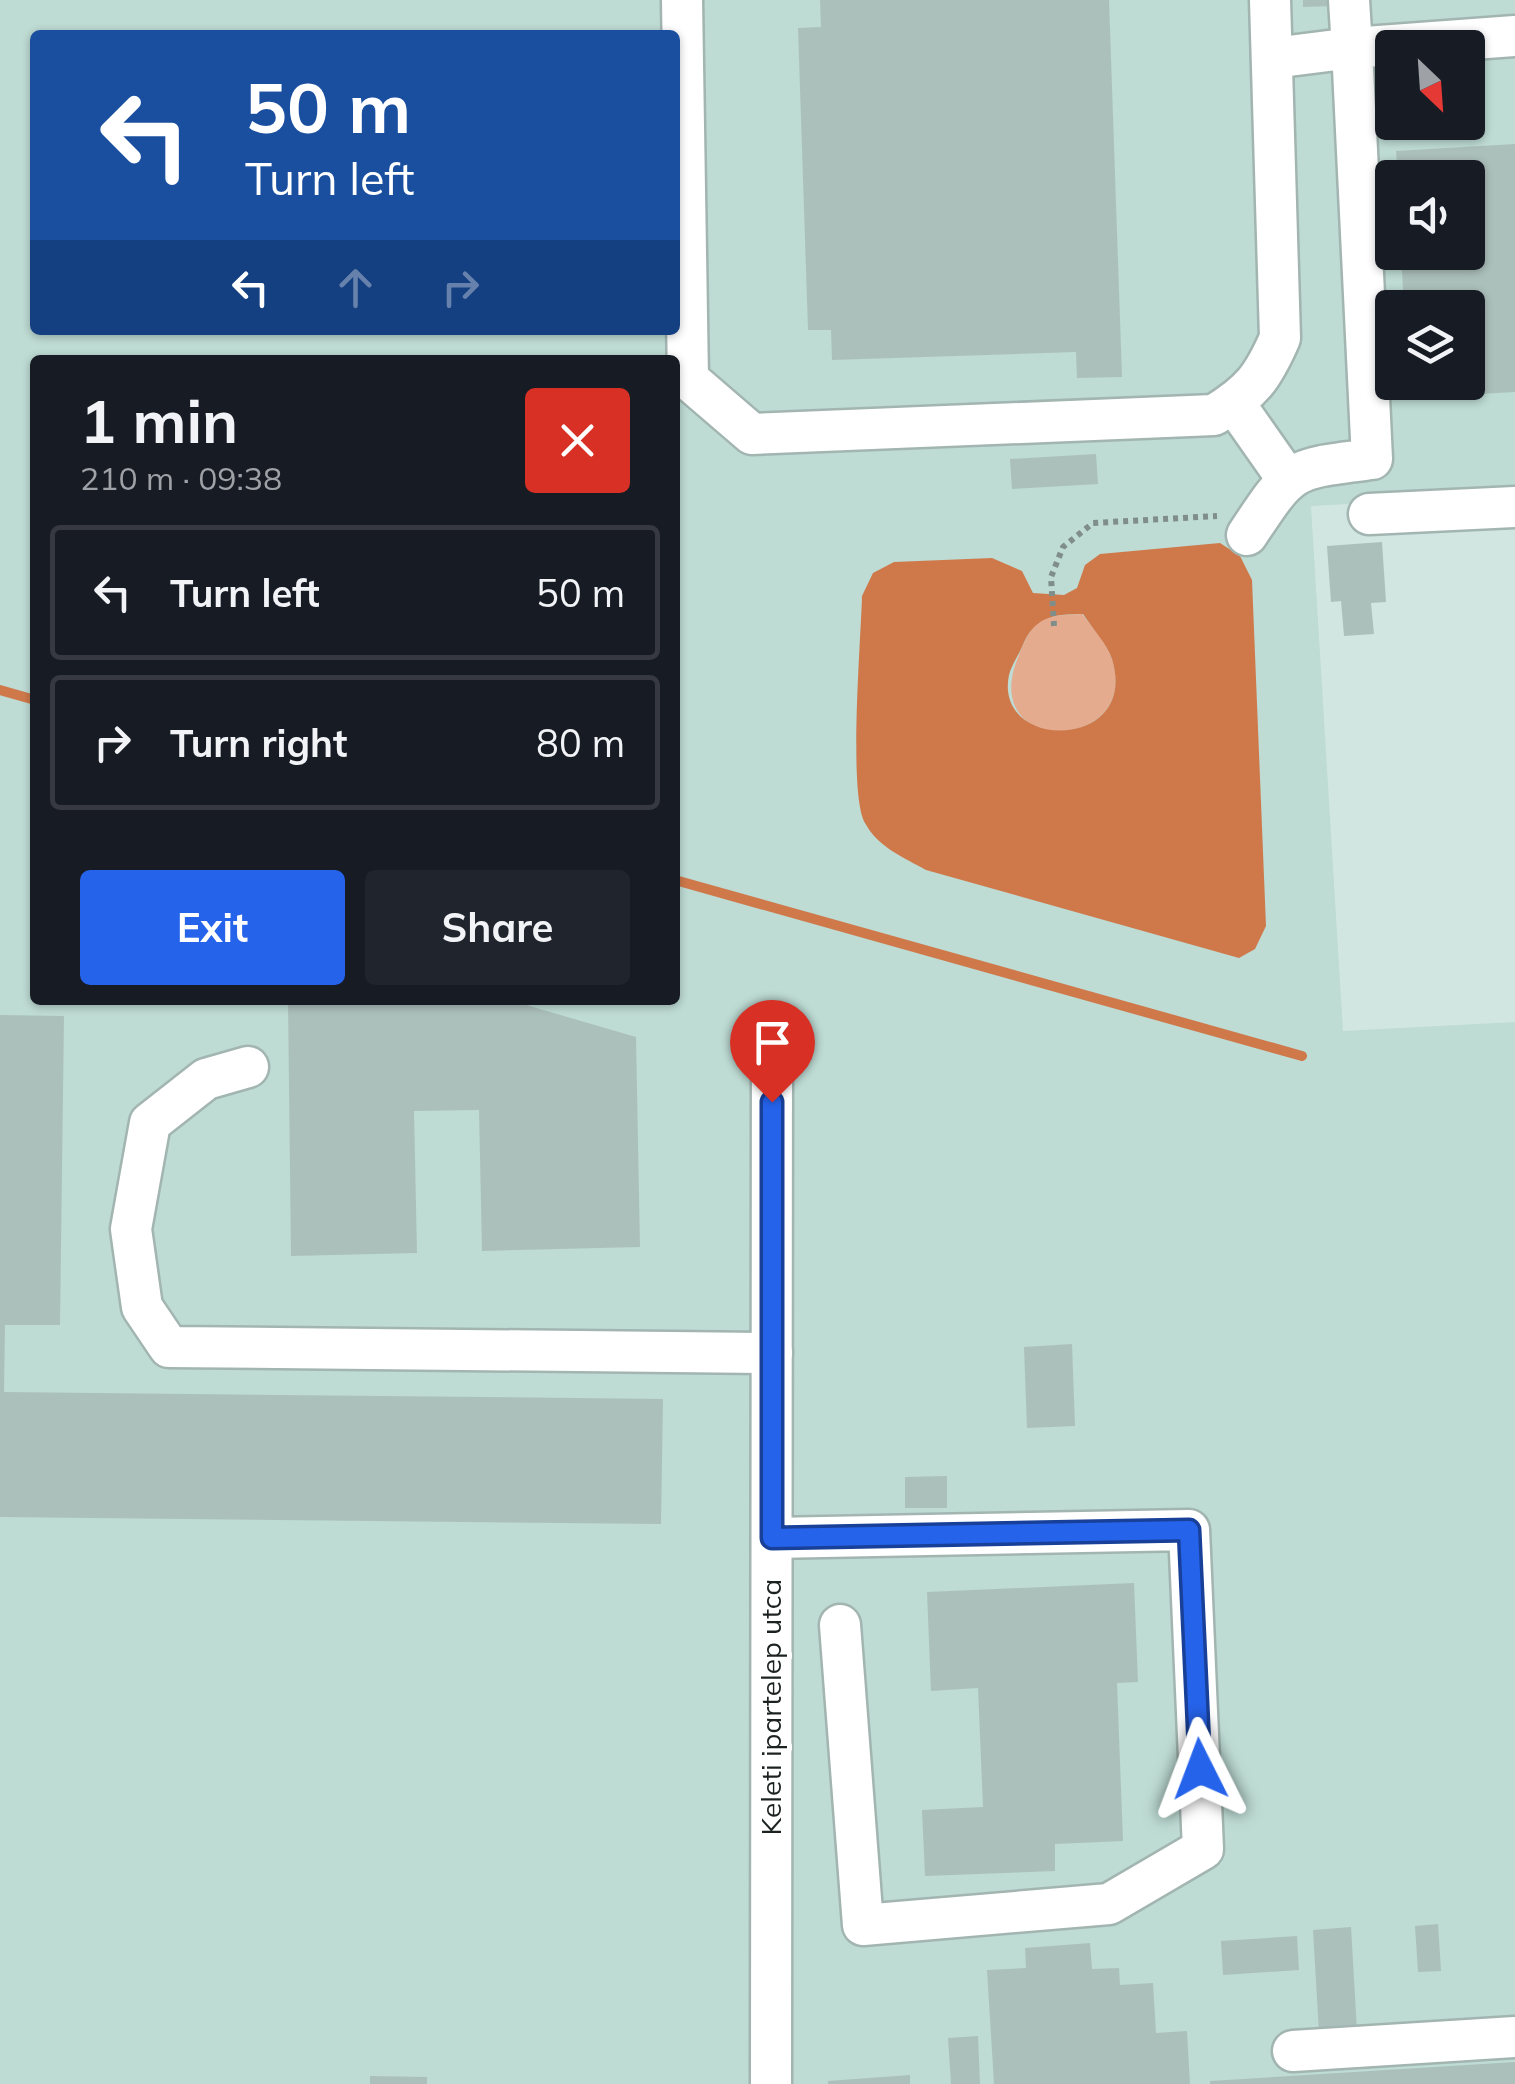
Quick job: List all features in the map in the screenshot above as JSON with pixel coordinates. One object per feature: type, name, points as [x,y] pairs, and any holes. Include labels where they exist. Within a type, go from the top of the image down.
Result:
[{"type":"street","points":[[682,0],[688,379],[752,434],[1214,415],[1234,403],[1262,379],[1280,338],[1270,0]]},
{"type":"street","points":[[1254,524],[1286,476],[1324,465],[1372,459],[1349,0]]},
{"type":"street","points":[[1272,58],[1515,36]]},
{"type":"street","points":[[1234,403],[1286,476]]},
{"type":"street","points":[[1369,514],[1515,507]]},
{"type":"street","name":"Keleti ipartelep utca","points":[[771,2084],[772,1030]]},
{"type":"street","points":[[248,1067],[206,1079],[150,1123],[131,1229],[142,1307],[169,1347],[772,1353]]},
{"type":"street","points":[[772,1538],[1189,1530],[1203,1849],[1109,1904],[863,1925],[840,1625]]},
{"type":"street","points":[[1292,2052],[1515,2037]]},
{"type":"path","points":[[1054,626],[1051,577],[1063,547],[1093,523],[1254,524]]},
{"type":"shaded area","points":[[0,0],[1515,0],[1515,495],[1311,506],[1343,1031],[1515,1022],[1515,2084],[0,2084]]},
{"type":"shaded area","points":[[1220,543],[1240,556],[1252,580],[1266,926],[1255,949],[1239,958],[926,870],[884,845],[865,823],[857,781],[857,715],[862,596],[873,573],[894,562],[992,558],[1022,571],[1033,593],[1064,595],[1077,588],[1085,565],[1100,554]],"holes":[[[1083,614],[1112,659],[1115,689],[1105,711],[1087,725],[1065,730],[1042,728],[1022,718],[1010,700],[1009,675],[1038,623],[1062,615]]]},
{"type":"shaded area","points":[[1082,614],[1110,653],[1115,690],[1104,713],[1084,726],[1060,731],[1037,727],[1019,713],[1011,689],[1019,655],[1030,632],[1041,621]]},
{"type":"building","points":[[820,0],[1109,0],[1122,377],[1077,378],[1076,352],[832,360],[831,330],[808,330],[798,28],[821,27]]},
{"type":"building","points":[[1303,0],[1333,0],[1334,6],[1303,7]]},
{"type":"building","points":[[1515,144],[1515,392],[1485,394],[1485,290],[1403,290],[1402,270],[1485,270],[1485,160],[1397,160],[1396,151]]},
{"type":"building","points":[[1096,454],[1098,484],[1012,489],[1010,459]]},
{"type":"building","points":[[1382,542],[1386,602],[1371,603],[1374,634],[1344,636],[1341,601],[1331,602],[1327,546]]},
{"type":"building","points":[[288,1005],[526,1005],[636,1037],[640,1247],[482,1251],[479,1110],[414,1111],[417,1253],[291,1256]]},
{"type":"building","points":[[0,1015],[64,1016],[60,1325],[5,1325],[4,1392],[663,1399],[661,1524],[0,1517]]},
{"type":"building","points":[[1072,1344],[1075,1426],[1027,1428],[1024,1347]]},
{"type":"building","points":[[947,1476],[947,1508],[905,1508],[905,1477]]},
{"type":"building","points":[[1134,1583],[1138,1682],[1117,1683],[1123,1841],[1055,1844],[1055,1871],[925,1876],[922,1810],[983,1807],[978,1688],[931,1691],[927,1592]]},
{"type":"building","points":[[1438,1924],[1441,1971],[1418,1972],[1415,1926]]},
{"type":"building","points":[[1351,1927],[1357,2031],[1319,2033],[1313,1930]]},
{"type":"building","points":[[1297,1936],[1299,1970],[1223,1975],[1221,1941]]},
{"type":"building","points":[[1090,1943],[1092,1969],[1119,1968],[1120,1985],[1153,1983],[1156,2033],[1187,2031],[1190,2084],[994,2084],[987,1970],[1026,1968],[1025,1948]]},
{"type":"building","points":[[978,2036],[980,2084],[951,2084],[948,2038]]},
{"type":"building","points":[[1515,2062],[1515,2084],[1210,2084],[1210,2081]]},
{"type":"building","points":[[910,2075],[910,2084],[828,2084],[828,2081]]},
{"type":"building","points":[[370,2076],[427,2077],[427,2084],[370,2084]]},
{"type":"waterway","points":[[0,690],[30,699]]},
{"type":"waterway","points":[[680,881],[1302,1056]]},
{"type":"route","points":[[772,1102],[772,1538],[1189,1530],[1200,1769]]}]
